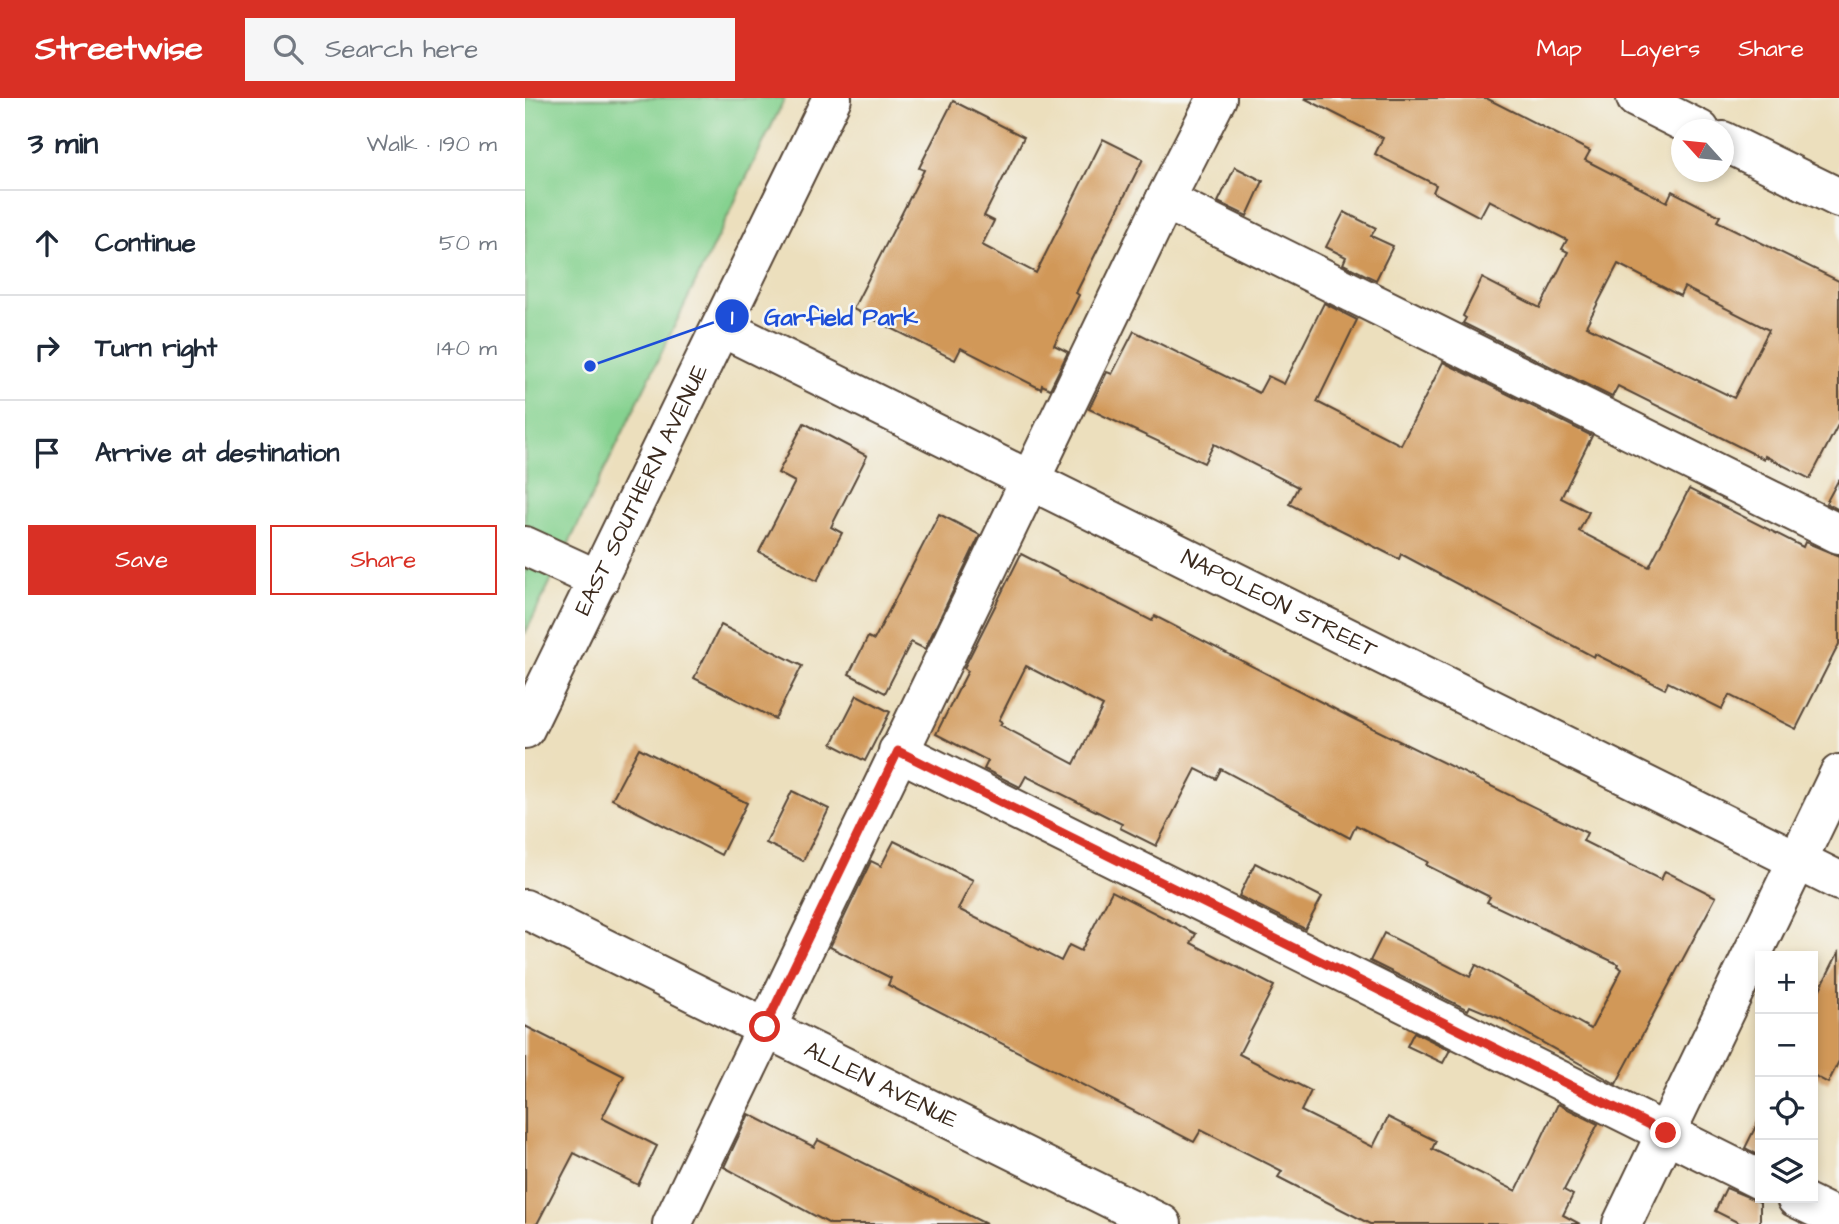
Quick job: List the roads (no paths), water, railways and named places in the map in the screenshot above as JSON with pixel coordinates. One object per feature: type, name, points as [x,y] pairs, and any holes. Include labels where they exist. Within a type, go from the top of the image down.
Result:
[{"type":"street","name":"EAST SOUTHERN AVENUE","points":[[530,706],[599,580],[832,98]]},
{"type":"street","points":[[672,1224],[1029,480],[1217,98]]},
{"type":"street","points":[[1636,98],[1678,119]]},
{"type":"street","points":[[1734,146],[1839,198]]},
{"type":"street","points":[[1165,200],[1839,534]]},
{"type":"street","name":"NAPOLEON STREET","points":[[721,327],[1839,881]]},
{"type":"street","points":[[525,545],[599,580]]},
{"type":"street","points":[[898,751],[1755,1178]]},
{"type":"street","points":[[1622,1224],[1839,774]]},
{"type":"street","name":"ALLEN AVENUE","points":[[525,909],[1162,1224]]},
{"type":"street","points":[[1806,1203],[1839,1219]]},
{"type":"place","name":"Garfield Park","points":[[590,366]]}]
